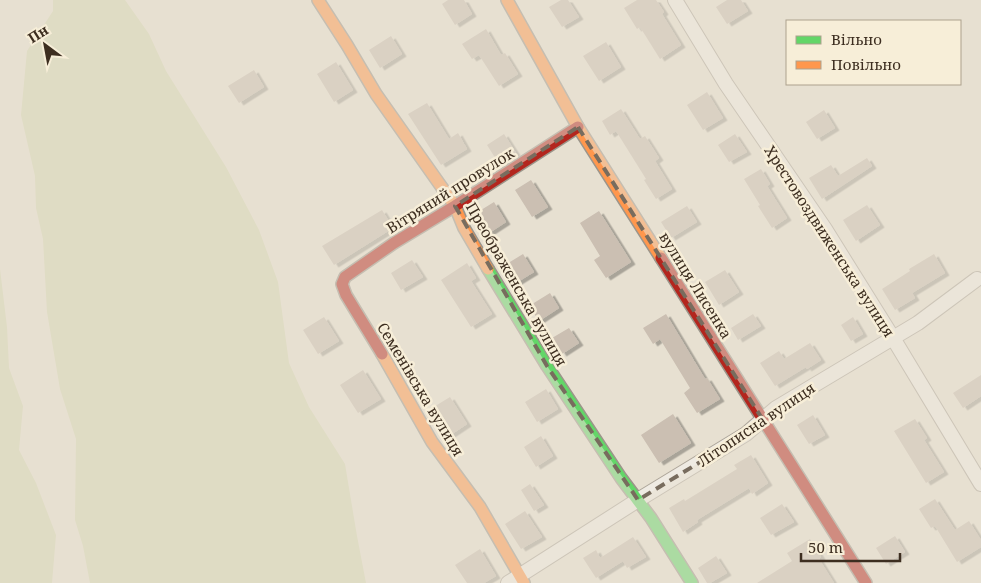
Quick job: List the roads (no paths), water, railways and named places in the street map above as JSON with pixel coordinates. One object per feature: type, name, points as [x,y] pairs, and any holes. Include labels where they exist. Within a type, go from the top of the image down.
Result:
[{"type":"street","name":"Преображенська вулиця","points":[[318,0],[376,94],[454,206],[464,228],[547,366],[621,478],[651,518],[692,583]]},
{"type":"street","name":"вулиця Лисенка","points":[[507,0],[578,127],[866,583]]},
{"type":"street","name":"Хрестовоздвиженська вулиця","points":[[675,0],[726,84],[825,229],[981,484]]},
{"type":"street","name":"Вітряний провулок","points":[[342,284],[345,277],[394,243],[578,127]]},
{"type":"street","name":"Літописна вулиця","points":[[517,581],[638,500],[746,434],[776,408],[918,322],[977,279]]},
{"type":"street","name":"Семенівська вулиця","points":[[342,284],[346,295],[398,378],[432,442],[480,507],[517,581]]}]
